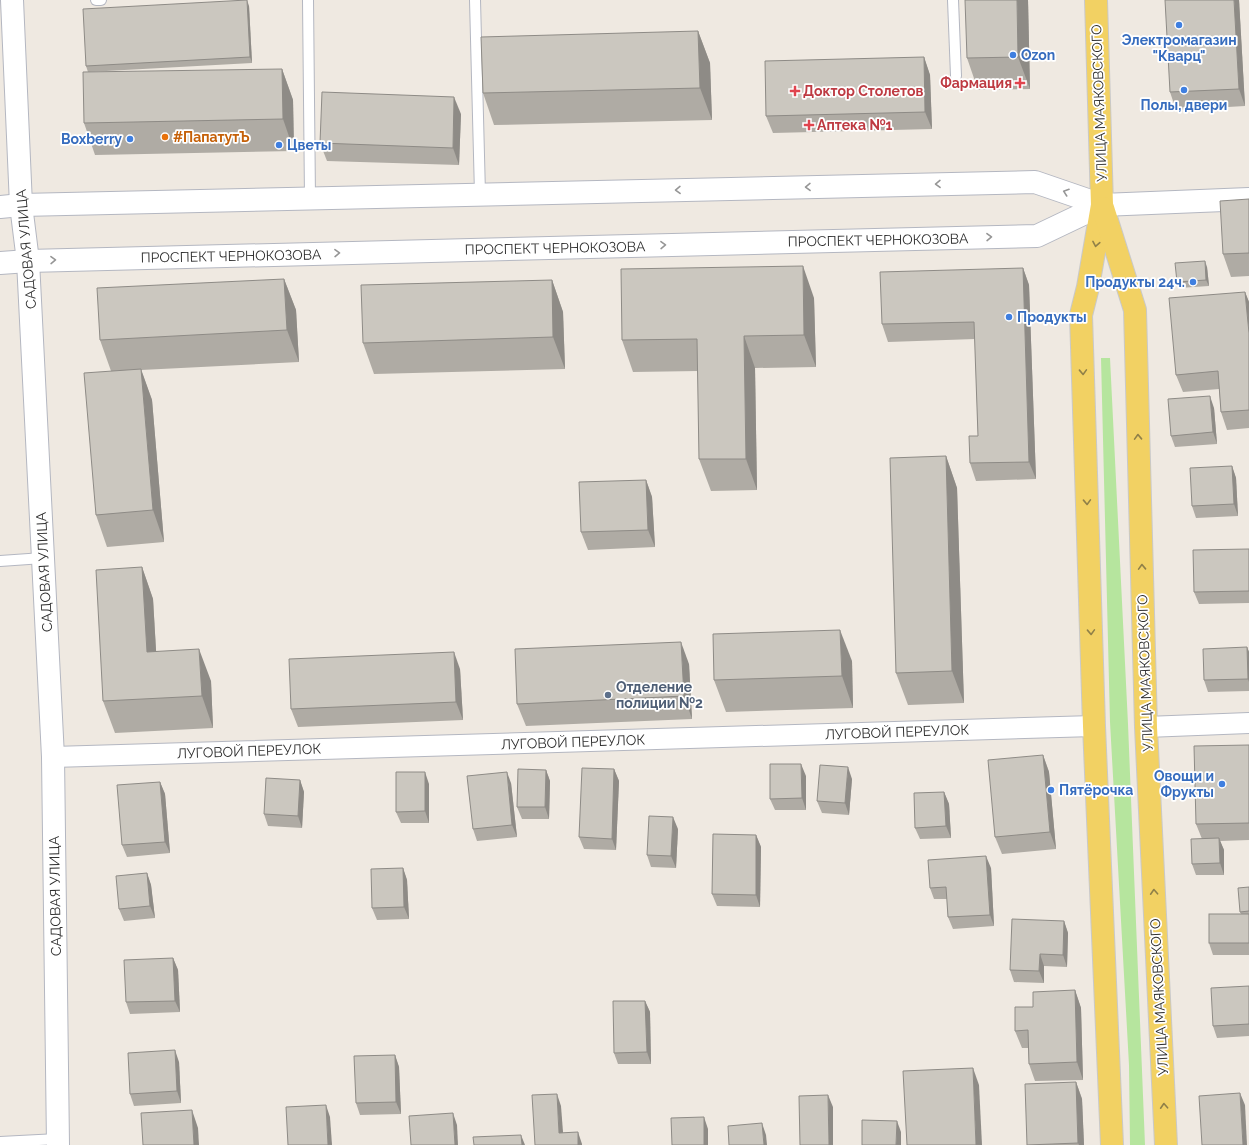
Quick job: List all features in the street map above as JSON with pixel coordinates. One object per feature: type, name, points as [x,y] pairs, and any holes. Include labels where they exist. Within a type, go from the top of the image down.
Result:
[{"type":"main road","name":"УЛИЦА МАЯКОВСКОГО","points":[[1096,0],[1102,205],[1088,287],[1081,315],[1094,726],[1112,1145]]},
{"type":"main road","name":"УЛИЦА МАЯКОВСКОГО","points":[[1102,205],[1135,310],[1146,727],[1166,1145]]},
{"type":"street","name":"САДОВАЯ УЛИЦА","points":[[12,0],[21,205],[28,261],[53,757],[58,1142]]},
{"type":"street","name":"ПРОСПЕКТ ЧЕРНОКОЗОВА","points":[[0,207],[21,205],[310,198],[1035,182],[1102,205],[1249,199]]},
{"type":"street","name":"ПРОСПЕКТ ЧЕРНОКОЗОВА","points":[[0,263],[28,261],[1037,236],[1102,205]]},
{"type":"street","points":[[1146,727],[1249,723]]},
{"type":"street","name":"ЛУГОВОЙ ПЕРЕУЛОК","points":[[53,757],[1094,726]]},
{"type":"lane","points":[[96,0],[101,0]]},
{"type":"lane","points":[[308,0],[310,198]]},
{"type":"lane","points":[[475,0],[480,194]]},
{"type":"lane","points":[[953,0],[956,76]]},
{"type":"lane","points":[[0,560],[43,558]]},
{"type":"lane","points":[[0,1142],[58,1142]]},
{"type":"green space","points":[[1101,358],[1110,358],[1128,724],[1145,1145],[1130,1145],[1129,1065],[1110,722]]},
{"type":"building","points":[[247,0],[250,57],[86,66],[83,9]]},
{"type":"building","points":[[965,0],[1017,0],[1018,57],[967,58]]},
{"type":"building","points":[[1165,0],[1234,0],[1239,89],[1170,92]]},
{"type":"building","points":[[698,31],[700,88],[483,93],[481,37]]},
{"type":"building","points":[[924,57],[925,112],[766,116],[765,61]]},
{"type":"building","points":[[282,69],[283,119],[84,123],[83,72]]},
{"type":"building","points":[[322,92],[454,97],[453,148],[320,143]]},
{"type":"building","points":[[1249,199],[1249,253],[1223,254],[1220,201]]},
{"type":"building","points":[[1205,261],[1206,280],[1177,282],[1175,263]]},
{"type":"building","points":[[803,266],[804,335],[744,336],[746,459],[699,459],[697,339],[622,340],[621,269]]},
{"type":"building","points":[[1023,268],[1029,462],[970,463],[969,436],[978,436],[974,322],[882,324],[880,272]]},
{"type":"building","points":[[284,279],[287,330],[100,340],[97,288]]},
{"type":"building","points":[[552,280],[553,337],[363,343],[361,285]]},
{"type":"building","points":[[1245,292],[1249,333],[1249,410],[1221,412],[1218,371],[1176,375],[1169,298]]},
{"type":"building","points":[[141,369],[153,510],[96,515],[84,373]]},
{"type":"building","points":[[1210,396],[1213,432],[1171,436],[1168,399]]},
{"type":"building","points":[[946,456],[952,671],[896,673],[890,458]]},
{"type":"building","points":[[1232,466],[1234,504],[1192,506],[1190,468]]},
{"type":"building","points":[[646,480],[648,530],[581,532],[579,482]]},
{"type":"building","points":[[1249,549],[1249,591],[1194,592],[1193,550]]},
{"type":"building","points":[[142,567],[147,652],[199,649],[202,696],[103,701],[96,570]]},
{"type":"building","points":[[840,630],[842,676],[714,680],[713,634]]},
{"type":"building","points":[[681,642],[684,696],[517,704],[515,649]]},
{"type":"building","points":[[1247,647],[1248,679],[1204,680],[1203,649]]},
{"type":"building","points":[[454,652],[456,702],[291,709],[289,659]]},
{"type":"building","points":[[1249,745],[1249,823],[1196,824],[1194,746]]},
{"type":"building","points":[[1043,755],[1050,832],[995,837],[988,760]]},
{"type":"building","points":[[770,764],[801,764],[802,798],[770,799]]},
{"type":"building","points":[[820,765],[848,767],[845,803],[817,801]]},
{"type":"building","points":[[582,768],[614,769],[612,839],[579,837]]},
{"type":"building","points":[[518,769],[546,770],[545,807],[517,807]]},
{"type":"building","points":[[396,772],[425,772],[425,811],[396,812]]},
{"type":"building","points":[[507,772],[512,825],[473,829],[467,776]]},
{"type":"building","points":[[266,778],[300,780],[298,816],[264,814]]},
{"type":"building","points":[[160,782],[165,842],[122,845],[117,785]]},
{"type":"building","points":[[944,792],[946,826],[915,828],[914,793]]},
{"type":"building","points":[[649,816],[673,817],[671,856],[647,855]]},
{"type":"building","points":[[713,834],[756,835],[756,895],[712,894]]},
{"type":"building","points":[[1219,838],[1220,863],[1192,864],[1191,839]]},
{"type":"building","points":[[986,856],[990,915],[948,917],[946,887],[930,888],[928,860]]},
{"type":"building","points":[[403,868],[404,907],[372,908],[371,869]]},
{"type":"building","points":[[147,873],[150,906],[119,909],[116,876]]},
{"type":"building","points":[[1249,887],[1249,911],[1240,912],[1238,888]]},
{"type":"building","points":[[1209,914],[1249,914],[1249,943],[1209,943]]},
{"type":"building","points":[[1012,919],[1064,921],[1063,955],[1040,954],[1039,971],[1010,970]]},
{"type":"building","points":[[173,958],[175,1001],[126,1002],[124,960]]},
{"type":"building","points":[[1249,986],[1249,1024],[1213,1026],[1211,988]]},
{"type":"building","points":[[1075,990],[1077,1062],[1029,1064],[1028,1030],[1015,1031],[1015,1007],[1033,1007],[1033,992]]},
{"type":"building","points":[[613,1001],[645,1001],[647,1052],[614,1053]]},
{"type":"building","points":[[175,1050],[177,1091],[130,1094],[128,1053]]},
{"type":"building","points":[[395,1055],[396,1102],[356,1103],[354,1056]]},
{"type":"building","points":[[973,1068],[976,1145],[907,1145],[903,1071]]},
{"type":"building","points":[[1076,1082],[1078,1143],[1027,1145],[1025,1084]]},
{"type":"building","points":[[1240,1093],[1243,1145],[1202,1145],[1199,1096]]},
{"type":"building","points":[[557,1094],[559,1133],[578,1132],[578,1145],[535,1145],[532,1095]]},
{"type":"building","points":[[828,1095],[829,1145],[800,1145],[799,1096]]},
{"type":"building","points":[[326,1105],[328,1145],[288,1145],[286,1107]]},
{"type":"building","points":[[192,1110],[194,1145],[143,1145],[141,1113]]},
{"type":"building","points":[[453,1113],[455,1145],[411,1145],[409,1116]]},
{"type":"building","points":[[704,1117],[704,1145],[672,1145],[671,1118]]},
{"type":"building","points":[[862,1120],[897,1121],[896,1145],[862,1145]]},
{"type":"building","points":[[762,1123],[764,1145],[729,1145],[728,1126]]},
{"type":"building","points":[[521,1135],[522,1145],[474,1145],[473,1137]]},
{"type":"place","name":"Электромагазин \"Кварц\"","points":[[1179,25]]},
{"type":"place","name":"Ozon","points":[[1013,55]]},
{"type":"place","name":"Фармация","points":[[1020,83]]},
{"type":"place","name":"Полы, двери","points":[[1184,90]]},
{"type":"place","name":"Доктор Столетов","points":[[795,91]]},
{"type":"place","name":"Аптека №1","points":[[809,125]]},
{"type":"place","name":"#ПапатутЪ","points":[[165,137]]},
{"type":"place","name":"Boxberry","points":[[130,139]]},
{"type":"place","name":"Цветы","points":[[279,145]]},
{"type":"place","name":"Продукты 24ч.","points":[[1193,282]]},
{"type":"place","name":"Продукты","points":[[1009,317]]},
{"type":"place","name":"Отделение полиции №2","points":[[608,695]]},
{"type":"place","name":"Овощи и Фрукты","points":[[1222,784]]},
{"type":"place","name":"Пятёрочка","points":[[1051,790]]}]
